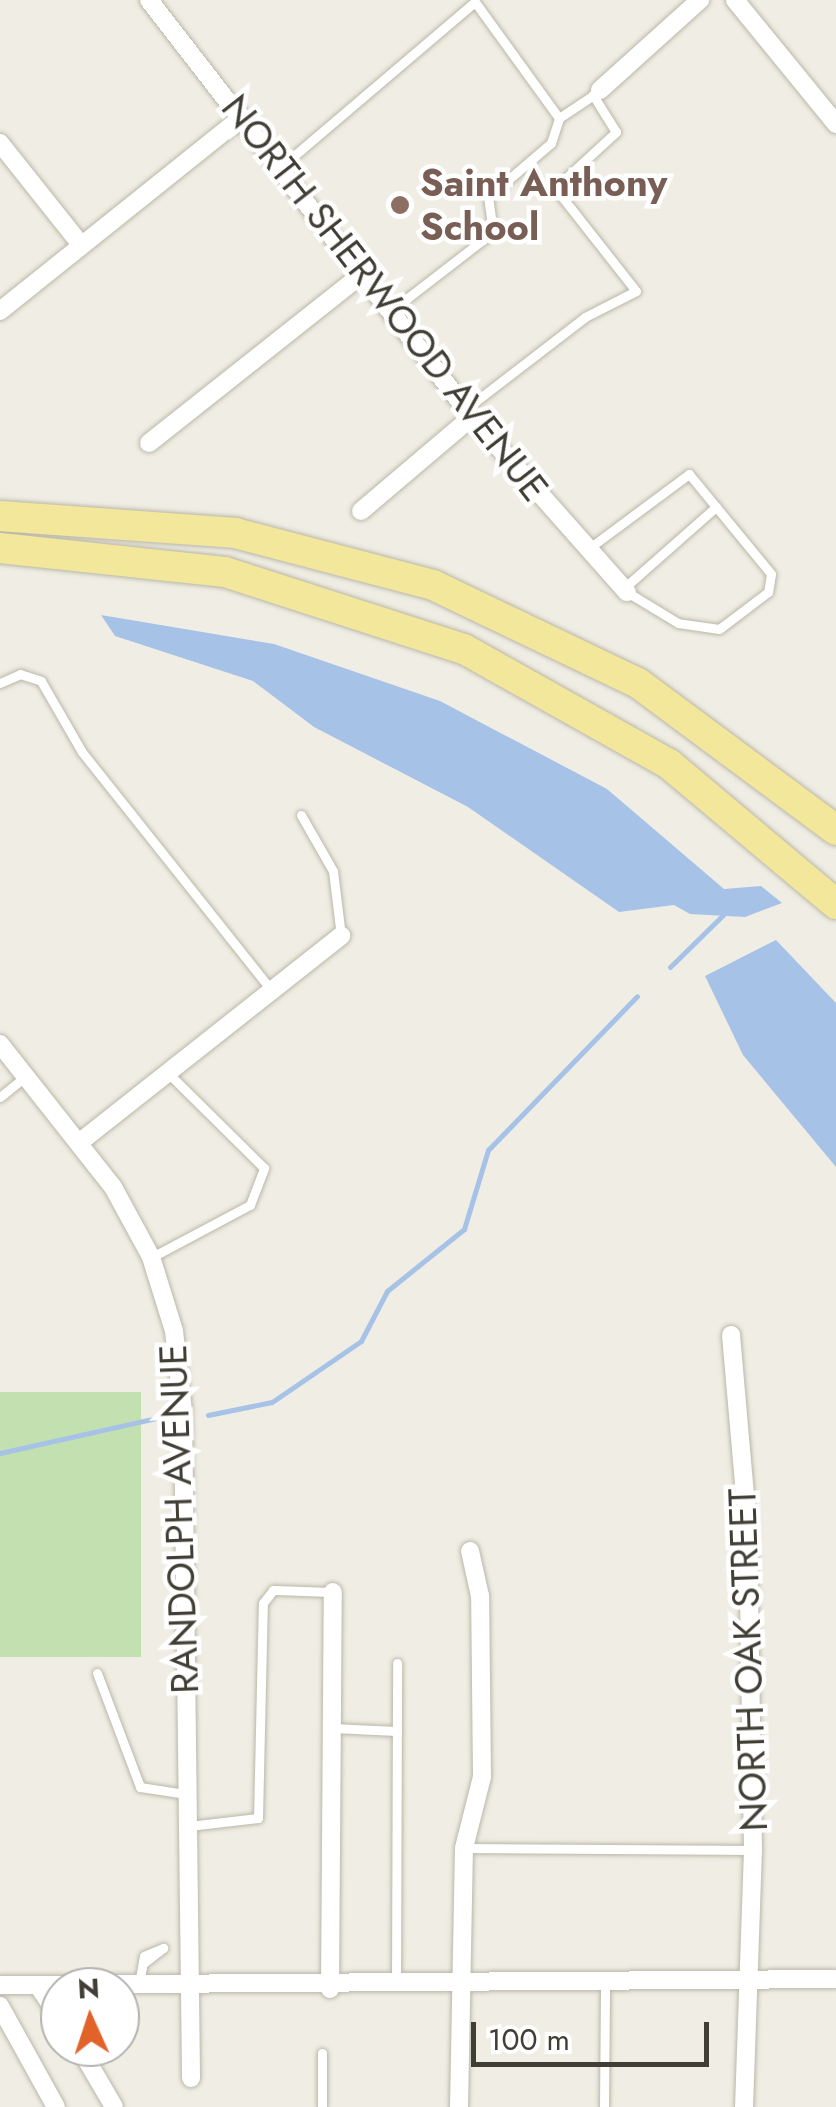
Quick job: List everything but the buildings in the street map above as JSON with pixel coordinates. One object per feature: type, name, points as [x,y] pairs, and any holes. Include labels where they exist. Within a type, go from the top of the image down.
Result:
[{"type":"main road","points":[[0,516],[235,533],[433,586],[638,683],[836,830]]},
{"type":"main road","points":[[0,548],[225,572],[464,649],[669,764],[836,904]]},
{"type":"street","name":"NORTH SHERWOOD AVENUE","points":[[149,0],[282,166],[469,412],[626,590]]},
{"type":"street","points":[[596,92],[700,0]]},
{"type":"street","points":[[735,0],[836,124]]},
{"type":"street","points":[[0,311],[242,117]]},
{"type":"street","points":[[0,143],[81,245]]},
{"type":"street","points":[[150,442],[362,274]]},
{"type":"street","points":[[362,511],[469,412]]},
{"type":"street","points":[[80,1142],[172,1077],[341,936]]},
{"type":"street","name":"RANDOLPH AVENUE","points":[[0,1044],[80,1142],[151,1257],[174,1331],[183,1412],[191,2078]]},
{"type":"street","name":"NORTH OAK STREET","points":[[731,1335],[748,1531],[754,1850],[744,1985],[744,2107]]},
{"type":"street","points":[[459,2107],[464,1848],[482,1777],[480,1596],[470,1550]]},
{"type":"street","points":[[330,1989],[333,1592]]},
{"type":"street","points":[[140,1987],[744,1985],[836,1979]]},
{"type":"street","points":[[0,1985],[39,1987]]},
{"type":"street","points":[[0,2006],[56,2107]]},
{"type":"street","points":[[91,2067],[114,2107]]},
{"type":"lane","points":[[282,166],[475,2],[559,118]]},
{"type":"lane","points":[[392,310],[493,232],[488,197],[551,144],[559,118],[596,92],[616,132],[555,188],[636,291],[585,316],[469,412]]},
{"type":"lane","points":[[588,548],[678,477],[689,474],[771,574],[768,592],[719,629],[702,630],[626,590],[716,507]]},
{"type":"lane","points":[[0,683],[20,674],[41,681],[82,752],[273,992]]},
{"type":"lane","points":[[300,815],[333,871],[341,936]]},
{"type":"lane","points":[[0,1097],[26,1076]]},
{"type":"lane","points":[[151,1257],[250,1205],[264,1168],[172,1077]]},
{"type":"lane","points":[[186,1826],[258,1818],[263,1603],[274,1590],[333,1592]]},
{"type":"lane","points":[[396,1988],[397,1663]]},
{"type":"lane","points":[[97,1673],[140,1787],[186,1794]]},
{"type":"lane","points":[[332,1728],[397,1730]]},
{"type":"lane","points":[[464,1848],[754,1850]]},
{"type":"lane","points":[[140,1982],[144,1963],[163,1948],[187,1942]]},
{"type":"lane","points":[[604,1985],[604,2107]]},
{"type":"lane","points":[[322,2053],[322,2107]]},
{"type":"green space","points":[[0,1392],[141,1392],[141,1657],[0,1657]]},
{"type":"water","points":[[101,615],[274,644],[440,701],[607,789],[724,889],[761,886],[782,903],[745,917],[690,914],[674,905],[619,912],[468,807],[314,727],[253,681],[115,636]]},
{"type":"water","points":[[776,940],[836,1003],[836,1167],[743,1055],[705,976]]},
{"type":"waterway","points":[[670,967],[724,914]]},
{"type":"waterway","points":[[208,1415],[272,1402],[361,1341],[387,1291],[464,1229],[488,1150],[637,996]]},
{"type":"waterway","points":[[0,1453],[157,1418]]},
{"type":"place","name":"Saint Anthony School","points":[[400,205]]}]
